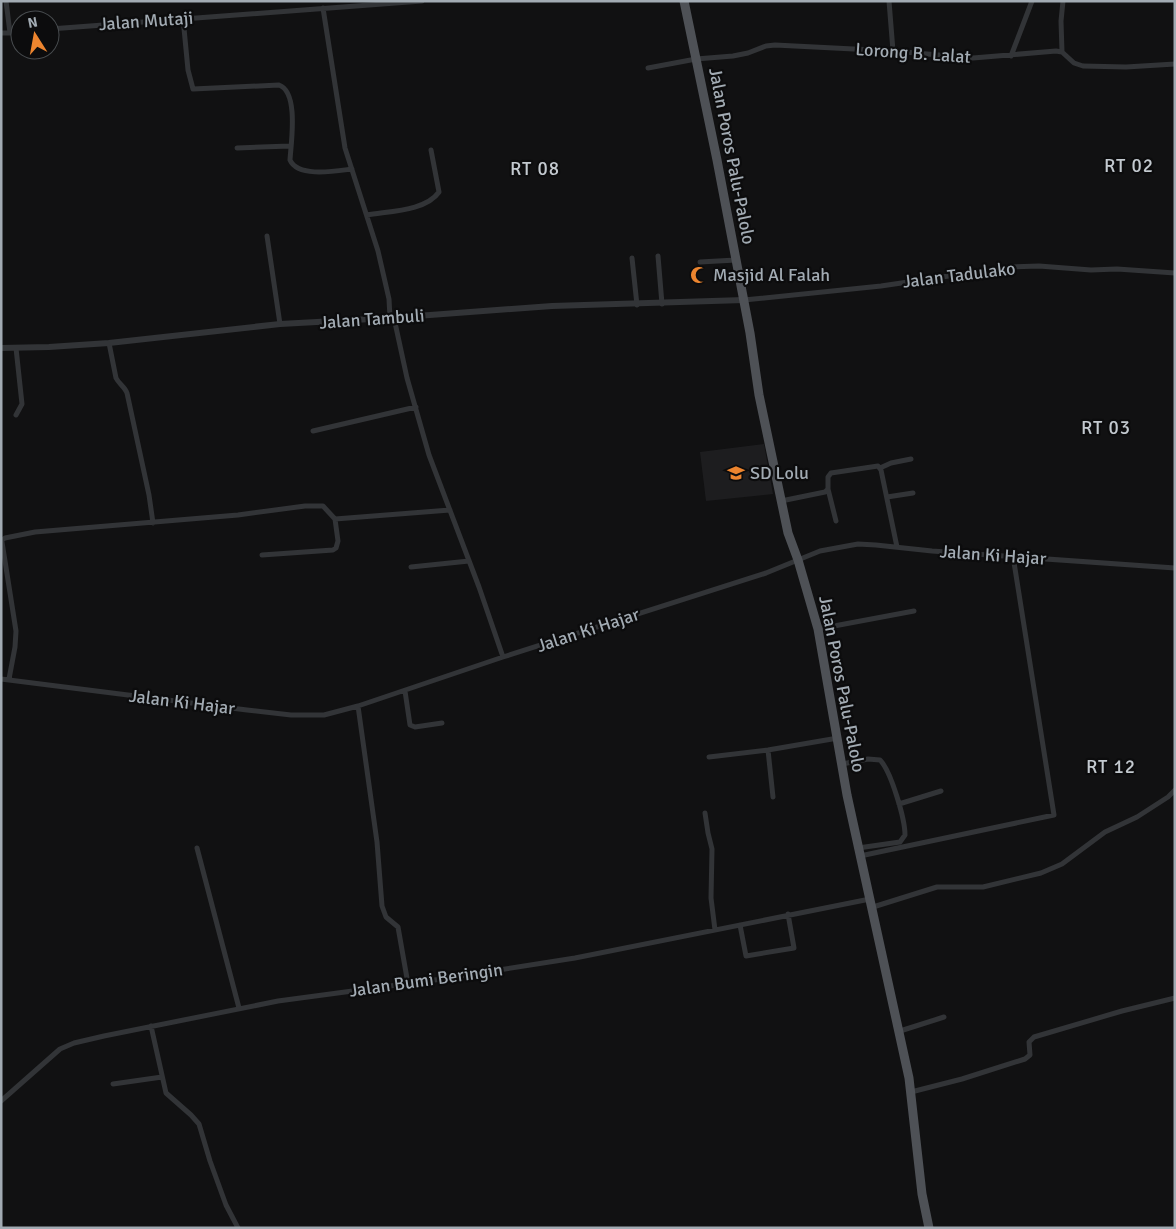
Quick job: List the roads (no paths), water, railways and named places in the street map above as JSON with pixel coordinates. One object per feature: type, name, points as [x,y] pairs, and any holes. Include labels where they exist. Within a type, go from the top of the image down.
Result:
[{"type":"main road","name":"Jalan Poros Palu-Palolo","points":[[684,1],[744,300],[758,395],[788,533],[818,629],[859,852],[900,1031],[911,1092],[922,1194],[929,1228]]},
{"type":"street","points":[[1,34],[10,32],[6,1]]},
{"type":"street","points":[[318,1],[321,8],[345,148],[384,273],[392,318],[407,378],[429,455],[503,657]]},
{"type":"street","name":"Jalan Mutaji","points":[[60,28],[422,1]]},
{"type":"street","points":[[889,1],[893,51]]},
{"type":"street","points":[[1011,56],[1032,1]]},
{"type":"street","points":[[1063,1],[1060,21],[1062,52],[1074,63],[1083,66],[1126,67],[1175,64]]},
{"type":"street","points":[[183,18],[188,70],[192,89],[284,87],[291,106],[290,160],[292,164],[299,169],[323,172],[352,170]]},
{"type":"street","name":"Lorong B. Lalat","points":[[648,68],[696,59],[733,56],[775,45],[893,51],[973,58],[1011,56],[1048,51],[1062,52]]},
{"type":"street","points":[[237,148],[290,146]]},
{"type":"street","points":[[367,215],[427,204],[435,198],[439,192],[432,150]]},
{"type":"street","points":[[267,236],[280,324]]},
{"type":"street","points":[[658,256],[662,304]]},
{"type":"street","points":[[632,258],[637,304]]},
{"type":"street","points":[[700,262],[736,260]]},
{"type":"street","name":"Jalan Tadulako","points":[[744,300],[881,286],[1010,267],[1038,266],[1175,273]]},
{"type":"street","name":"Jalan Tambuli","points":[[1,348],[109,343],[280,324],[552,306],[744,300]]},
{"type":"street","points":[[109,343],[116,378],[126,388],[150,495],[153,522]]},
{"type":"street","points":[[16,348],[22,404],[16,415]]},
{"type":"street","points":[[313,431],[416,408]]},
{"type":"street","points":[[836,521],[828,489],[829,474],[874,466],[880,468],[911,459]]},
{"type":"street","points":[[880,468],[896,547]]},
{"type":"street","points":[[781,501],[823,492],[828,489]]},
{"type":"street","points":[[887,497],[913,493]]},
{"type":"street","points":[[9,679],[16,628],[2,540],[35,532],[318,506],[326,508],[335,520],[338,541],[336,548],[333,550],[262,554]]},
{"type":"street","points":[[335,520],[450,510]]},
{"type":"street","name":"Jalan Ki Hajar","points":[[1,679],[291,715],[324,714],[358,706],[405,691],[503,657],[766,573],[826,550],[858,544],[1175,568]]},
{"type":"street","points":[[859,852],[1054,815],[1013,556]]},
{"type":"street","points":[[411,567],[469,561]]},
{"type":"street","points":[[818,629],[914,611]]},
{"type":"street","points":[[405,691],[410,725],[415,727],[442,723]]},
{"type":"street","points":[[358,706],[377,842],[382,906],[386,918],[398,927],[408,984]]},
{"type":"street","points":[[709,757],[768,750],[838,738]]},
{"type":"street","points":[[768,750],[773,797]]},
{"type":"street","points":[[842,764],[880,760],[886,766],[906,832],[902,841],[859,852]]},
{"type":"street","name":"Jalan Bumi Beringin","points":[[1,1101],[45,1061],[66,1046],[151,1026],[278,1001],[533,965],[788,914],[872,903],[937,887],[983,887],[1041,873],[1062,864],[1105,832],[1137,817],[1168,797],[1175,790]]},
{"type":"street","points":[[899,804],[941,791]]},
{"type":"street","points":[[705,813],[712,849],[711,898],[715,930]]},
{"type":"street","points":[[197,848],[239,1008]]},
{"type":"street","points":[[740,925],[746,956],[794,948],[788,914]]},
{"type":"street","points":[[911,1092],[962,1079],[1025,1059],[1030,1055],[1029,1042],[1034,1037],[1122,1011],[1175,998]]},
{"type":"street","points":[[900,1031],[944,1017]]},
{"type":"street","points":[[151,1026],[166,1093],[199,1124],[226,1205],[238,1228]]},
{"type":"street","points":[[113,1084],[162,1076]]},
{"type":"place","name":"Masjid Al Falah","points":[[699,275]]},
{"type":"place","name":"SD Lolu","points":[[736,473]]},
{"type":"district","name":"RT 02","points":[[1129,165]]},
{"type":"district","name":"RT 08","points":[[535,168]]},
{"type":"district","name":"RT 03","points":[[1106,427]]},
{"type":"district","name":"RT 12","points":[[1111,766]]}]
